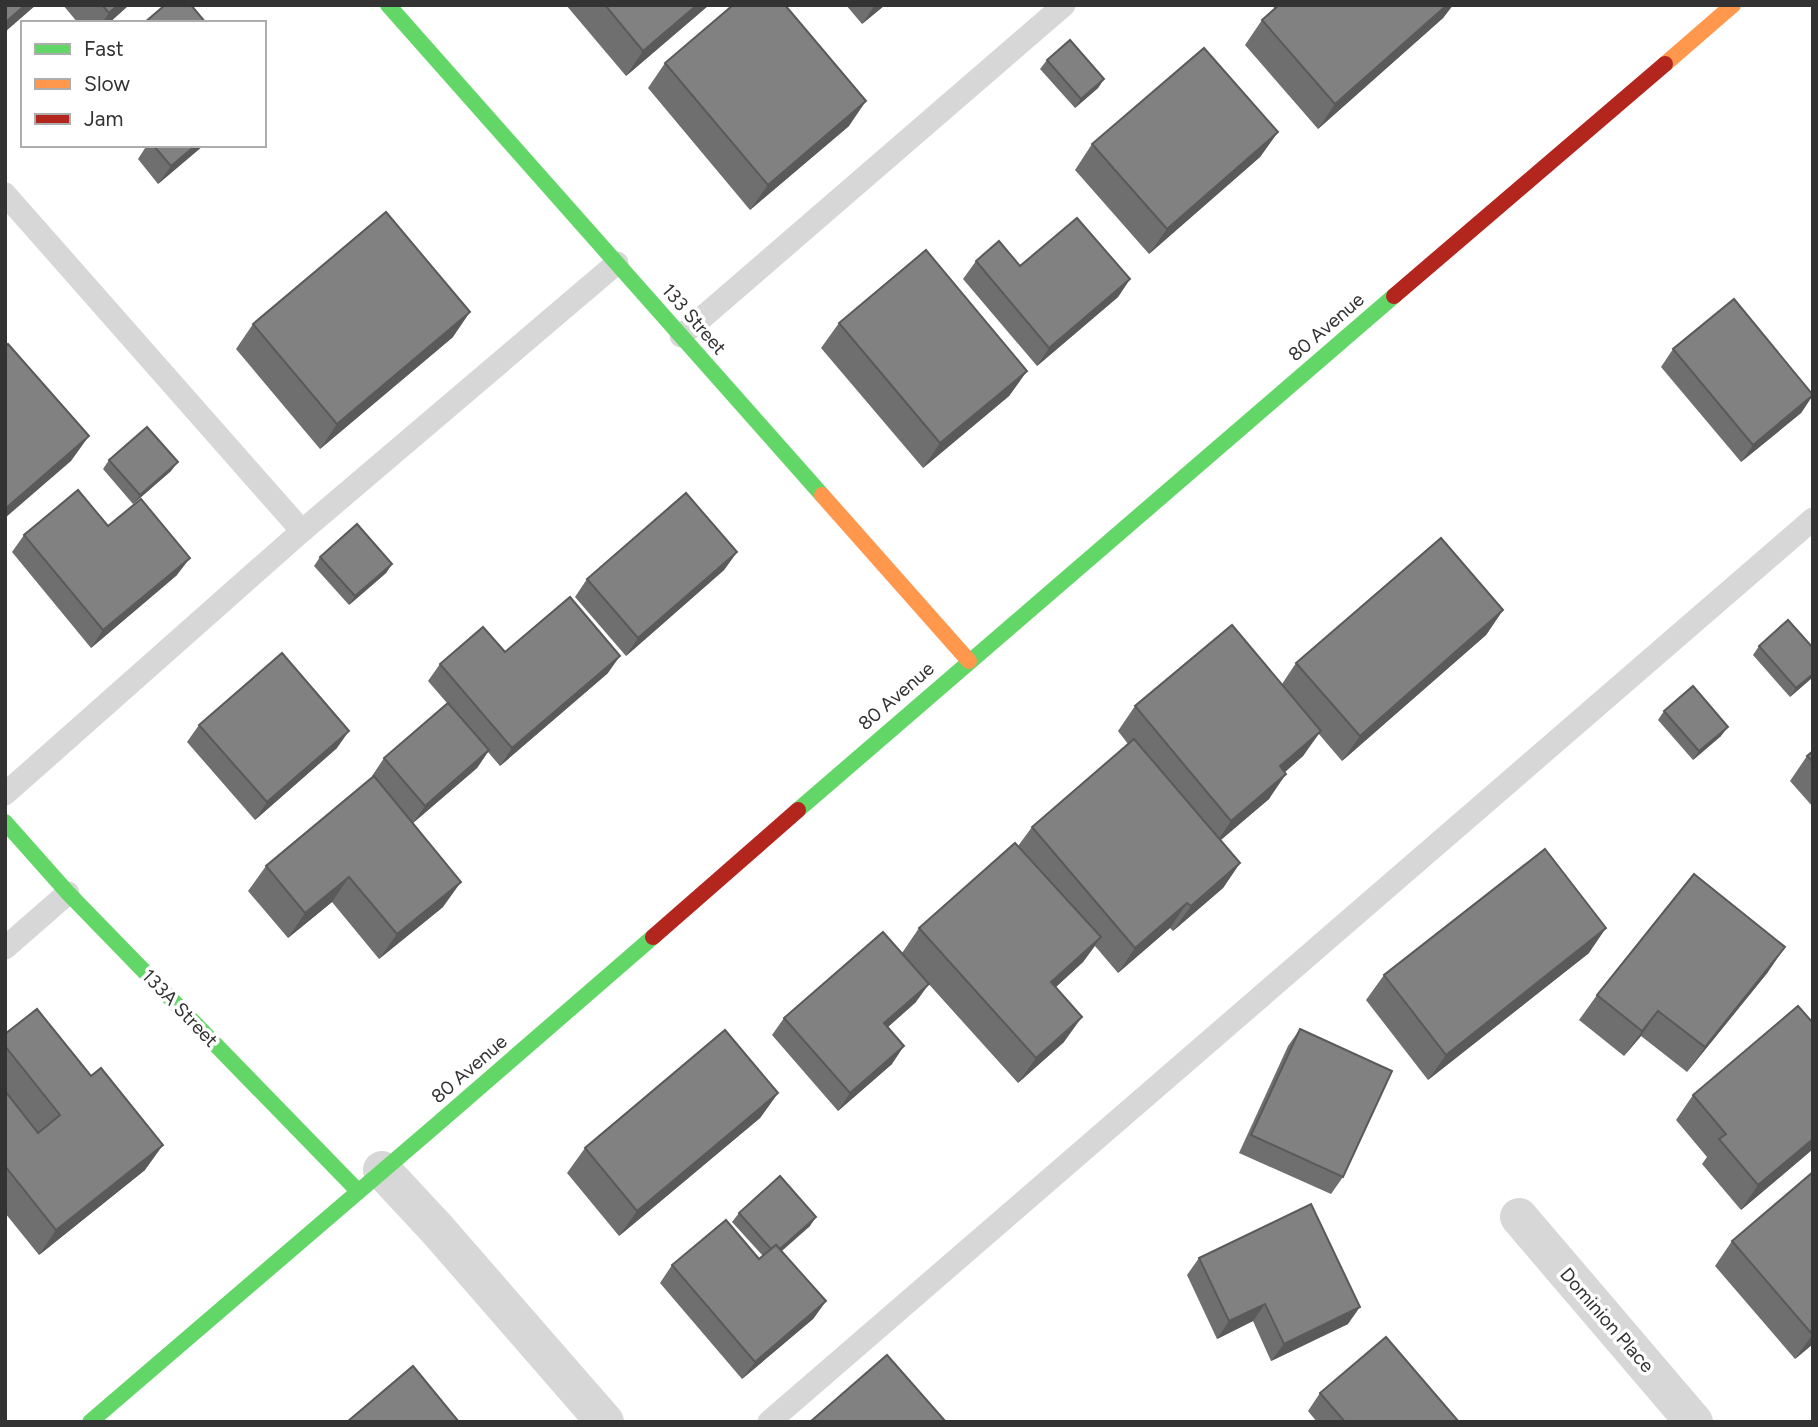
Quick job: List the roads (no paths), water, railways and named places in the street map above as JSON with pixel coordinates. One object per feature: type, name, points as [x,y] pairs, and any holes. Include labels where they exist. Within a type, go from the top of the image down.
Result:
[{"type":"main road","name":"133 Street","points":[[388,5],[969,661]]},
{"type":"main road","name":"80 Avenue","points":[[90,1422],[1732,5]]},
{"type":"main road","name":"133A Street","points":[[5,822],[68,893],[370,1180]]},
{"type":"street","name":"133A Street","points":[[370,1180],[438,1229],[605,1422]]},
{"type":"street","name":"Dominion Place","points":[[1519,1217],[1694,1422]]},
{"type":"lane","points":[[681,336],[1064,5]]},
{"type":"lane","points":[[5,194],[302,531]]},
{"type":"lane","points":[[5,794],[302,531],[617,263]]},
{"type":"lane","points":[[769,1422],[1813,519]]},
{"type":"lane","points":[[5,948],[68,893]]}]
